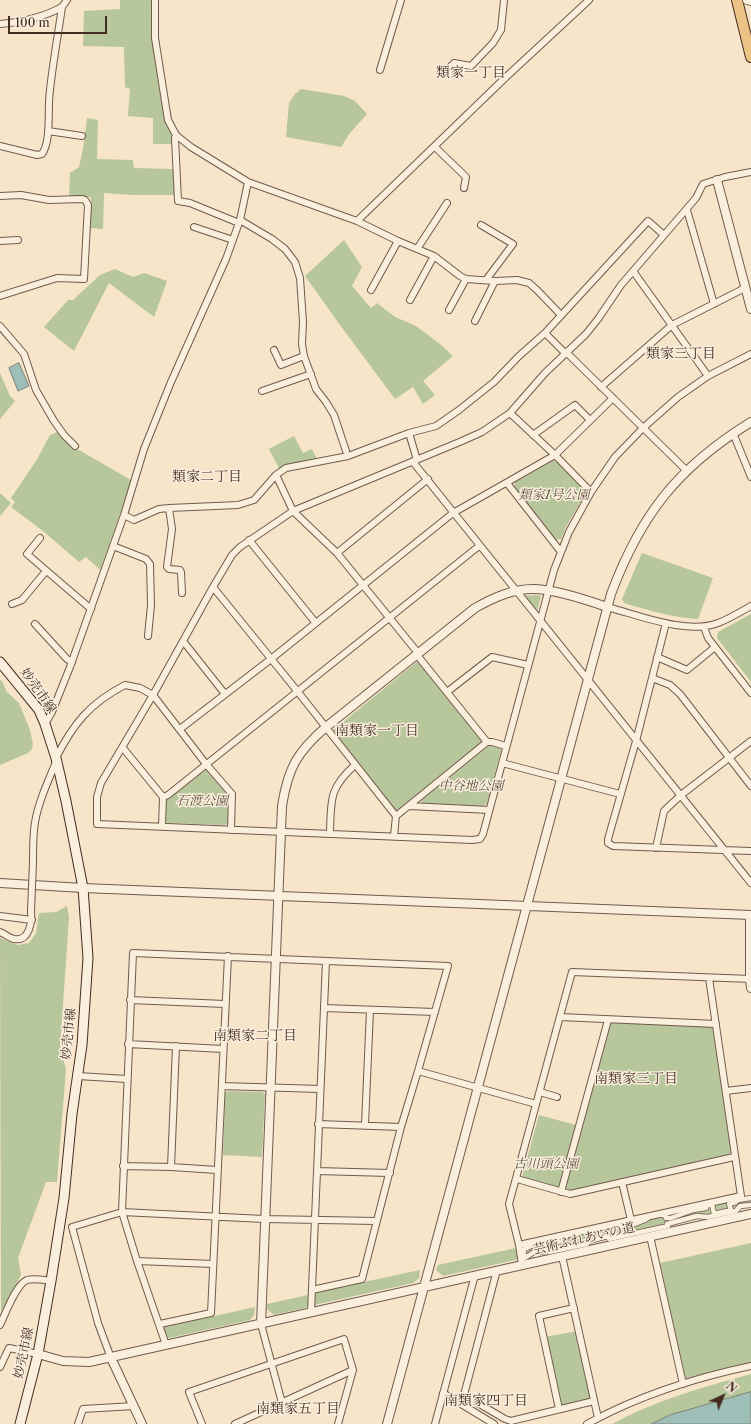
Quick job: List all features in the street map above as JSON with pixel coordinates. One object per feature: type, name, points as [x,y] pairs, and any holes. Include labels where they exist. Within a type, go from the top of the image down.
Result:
[{"type":"highway","points":[[737,0],[751,57]]},
{"type":"main road","name":"妙売市線","points":[[0,662],[38,710],[45,724],[56,760],[66,800],[83,888],[88,958],[82,1045],[72,1114],[64,1198],[38,1354],[20,1424]]},
{"type":"street","points":[[0,24],[27,21],[52,13],[62,7],[67,0]]},
{"type":"street","points":[[155,0],[155,38],[162,90],[168,120],[176,135],[191,147],[248,182],[357,221],[434,256],[466,279],[495,281],[516,280],[529,283],[561,315]]},
{"type":"street","points":[[380,70],[401,0]]},
{"type":"street","points":[[450,67],[454,63],[471,66],[493,43],[500,30],[504,0]]},
{"type":"street","points":[[357,221],[506,77],[589,0]]},
{"type":"street","points":[[747,0],[751,1]]},
{"type":"street","points":[[0,153],[1,146],[37,155],[42,154],[48,131],[49,92],[62,7]]},
{"type":"street","points":[[48,131],[82,136]]},
{"type":"street","points":[[176,135],[178,202],[190,203],[239,221],[272,239],[285,249],[295,262],[300,278],[303,322],[302,344],[304,356],[316,389],[334,415],[346,451]]},
{"type":"street","points":[[435,147],[466,177],[464,188]]},
{"type":"street","points":[[751,172],[704,184],[687,210],[621,285],[586,334],[545,373],[510,413],[482,432],[293,511],[249,540],[232,555],[123,748],[101,783],[97,797],[97,824],[472,840],[480,839],[483,834],[548,591],[569,532],[591,492],[615,457],[643,428],[678,397],[708,376],[751,354]]},
{"type":"street","points":[[717,180],[751,309]]},
{"type":"street","points":[[45,724],[52,712],[72,662],[124,516],[144,449],[171,382],[233,240],[248,182]]},
{"type":"street","points":[[0,196],[21,195],[49,200],[82,199],[85,200],[88,205],[84,279],[57,278],[0,296]]},
{"type":"street","points":[[417,248],[447,203]]},
{"type":"street","points":[[687,210],[714,304]]},
{"type":"street","points":[[124,516],[134,520],[159,509],[238,505],[254,500],[276,475],[286,468],[348,456],[408,433],[436,426],[494,382],[518,356],[545,333],[648,221],[664,235]]},
{"type":"street","points":[[481,225],[513,244],[486,280]]},
{"type":"street","points":[[194,227],[233,240]]},
{"type":"street","points":[[0,241],[18,240]]},
{"type":"street","points":[[371,290],[398,240]]},
{"type":"street","points":[[410,300],[434,256]]},
{"type":"street","points":[[634,271],[708,376]]},
{"type":"street","points":[[449,310],[466,279]]},
{"type":"street","points":[[475,321],[495,281]]},
{"type":"street","points":[[602,387],[672,326],[745,288]]},
{"type":"street","points":[[0,326],[24,354],[36,390],[54,421],[64,435],[75,446]]},
{"type":"street","points":[[545,333],[686,470]]},
{"type":"street","points":[[274,350],[281,365],[304,356]]},
{"type":"street","points":[[262,391],[311,374]]},
{"type":"street","points":[[180,729],[271,659],[315,622],[453,513],[555,456],[613,398]]},
{"type":"street","points":[[533,435],[574,405],[590,420]]},
{"type":"street","points":[[510,413],[591,492]]},
{"type":"street","points":[[387,1424],[587,680],[611,594],[620,569],[633,542],[652,511],[686,470],[709,450],[751,422]]},
{"type":"street","points":[[408,433],[415,461],[453,513],[751,883]]},
{"type":"street","points":[[734,433],[751,477]]},
{"type":"street","points":[[276,475],[293,511],[337,553],[487,742]]},
{"type":"street","points":[[337,553],[428,480]]},
{"type":"street","points":[[507,483],[561,552]]},
{"type":"street","points":[[170,508],[172,528],[167,567],[169,569],[180,570],[182,593]]},
{"type":"street","points":[[40,538],[27,554],[91,609]]},
{"type":"street","points":[[249,540],[315,622]]},
{"type":"street","points":[[113,546],[146,559],[150,564],[151,605],[148,636]]},
{"type":"street","points":[[163,797],[168,796],[479,546]]},
{"type":"street","points":[[12,604],[22,600],[46,571]]},
{"type":"street","points":[[213,587],[396,816],[394,836]]},
{"type":"street","points":[[282,1403],[261,1324],[264,1219],[271,1088],[282,806],[287,778],[296,760],[302,750],[326,727],[475,608],[494,598],[515,591],[534,589],[548,591],[608,606],[666,623],[692,627],[704,627],[718,623],[751,606]]},
{"type":"street","points":[[666,623],[608,843],[613,846],[751,851]]},
{"type":"street","points":[[35,624],[67,659],[72,662]]},
{"type":"street","points":[[704,627],[708,638],[751,693]]},
{"type":"street","points":[[183,641],[226,694]]},
{"type":"street","points":[[657,658],[687,670],[716,647]]},
{"type":"street","points":[[447,692],[492,657],[528,665]]},
{"type":"street","points":[[652,678],[670,685],[680,694],[751,786]]},
{"type":"street","points":[[0,932],[13,939],[19,939],[24,937],[29,930],[32,920],[34,830],[42,796],[56,760],[73,727],[88,711],[125,685],[140,688],[153,695],[206,764],[232,794],[231,830]]},
{"type":"street","points":[[656,848],[664,811],[681,795],[751,741]]},
{"type":"street","points":[[396,816],[487,742],[506,746]]},
{"type":"street","points":[[123,748],[163,797],[162,826]]},
{"type":"street","points":[[502,763],[620,794]]},
{"type":"street","points":[[330,833],[330,810],[336,788],[343,776],[355,765]]},
{"type":"street","points":[[409,806],[489,810]]},
{"type":"street","points":[[0,883],[83,888],[751,915],[751,988]]},
{"type":"street","points":[[0,916],[32,920]]},
{"type":"street","points":[[166,1345],[122,1212],[133,953],[448,966],[401,1127],[362,1279],[312,1290]]},
{"type":"street","points":[[160,1324],[211,1313],[228,956]]},
{"type":"street","points":[[311,1312],[326,961]]},
{"type":"street","points":[[522,1265],[519,1245],[509,1204],[572,972],[750,979]]},
{"type":"street","points":[[519,1245],[740,1196],[709,978]]},
{"type":"street","points":[[130,1000],[225,1004]]},
{"type":"street","points":[[324,1008],[435,1012]]},
{"type":"street","points":[[365,1125],[370,1010]]},
{"type":"street","points":[[560,1017],[716,1024]]},
{"type":"street","points":[[561,1192],[608,1020]]},
{"type":"street","points":[[128,1044],[223,1049]]},
{"type":"street","points":[[170,1167],[176,1046]]},
{"type":"street","points":[[418,1071],[477,1089],[536,1104]]},
{"type":"street","points":[[78,1076],[127,1079]]},
{"type":"street","points":[[222,1086],[320,1089]]},
{"type":"street","points":[[726,1091],[751,1088]]},
{"type":"street","points":[[540,1092],[557,1097]]},
{"type":"street","points":[[318,1124],[401,1127]]},
{"type":"street","points":[[517,1179],[570,1194],[734,1157]]},
{"type":"street","points":[[123,1166],[218,1170]]},
{"type":"street","points":[[317,1171],[390,1173]]},
{"type":"street","points":[[622,1182],[631,1220]]},
{"type":"street","points":[[751,1198],[738,1200],[729,1204],[731,1210],[714,1214],[712,1204],[706,1206],[705,1209],[693,1210],[671,1218],[666,1218],[665,1215],[644,1219],[643,1221],[630,1226],[622,1227],[621,1224],[563,1237],[564,1241],[535,1245],[523,1250],[526,1258],[526,1256],[534,1252],[549,1252],[587,1244],[589,1241],[608,1236],[609,1239],[624,1236],[668,1226],[667,1224],[692,1217],[708,1217],[736,1211],[740,1206],[751,1205]]},
{"type":"street","points":[[142,1424],[111,1358],[98,1323],[72,1228],[122,1212],[264,1219],[377,1222]]},
{"type":"street","name":"芸術ふれあいの道","points":[[38,1354],[63,1361],[89,1362],[111,1358],[423,1286],[751,1214]]},
{"type":"street","points":[[650,1236],[683,1384]]},
{"type":"street","points":[[562,1256],[598,1418]]},
{"type":"street","points":[[137,1261],[213,1264]]},
{"type":"street","points":[[497,1270],[464,1395],[511,1421],[594,1401]]},
{"type":"street","points":[[435,1424],[475,1275]]},
{"type":"street","points":[[0,1325],[17,1289],[25,1280],[36,1279],[51,1281]]},
{"type":"street","points":[[559,1409],[538,1316],[574,1308]]},
{"type":"street","points":[[202,1424],[189,1392],[344,1339],[353,1370],[338,1424]]},
{"type":"street","points":[[0,1367],[9,1348],[38,1354]]},
{"type":"street","points":[[587,1424],[644,1397],[683,1384],[751,1366]]},
{"type":"street","points":[[235,1424],[250,1421],[282,1403],[353,1370]]},
{"type":"street","points":[[443,1393],[483,1421],[494,1424]]},
{"type":"street","points":[[78,1424],[82,1410],[134,1406]]},
{"type":"green space","points":[[120,0],[151,0],[152,40],[162,105],[170,129],[172,144],[153,144],[153,118],[128,116],[130,89],[125,87],[124,47],[83,46],[84,11],[120,9]]},
{"type":"green space","points":[[301,89],[344,96],[355,101],[367,114],[350,133],[341,147],[286,137],[289,103],[295,94]]},
{"type":"green space","points":[[87,118],[98,120],[97,159],[133,160],[134,168],[172,169],[175,172],[176,195],[104,193],[103,229],[90,228],[91,197],[69,197],[70,173],[79,167]]},
{"type":"green space","points":[[344,240],[362,267],[352,286],[371,308],[377,303],[395,317],[416,326],[453,356],[423,381],[435,395],[423,404],[413,387],[395,399],[305,276]]},
{"type":"green space","points":[[115,269],[133,277],[144,273],[167,281],[154,317],[109,283],[74,351],[44,327],[68,300],[73,300],[100,275]]},
{"type":"green space","points":[[0,373],[10,396],[15,401],[0,419]]},
{"type":"green space","points":[[57,432],[72,446],[131,480],[100,570],[86,557],[79,562],[43,531],[11,507],[15,502],[11,498],[36,461],[50,435]]},
{"type":"green space","points":[[294,436],[303,453],[312,449],[318,461],[280,470],[269,449]]},
{"type":"green space","name":"類家1号公園","points":[[553,461],[557,462],[585,489],[586,492],[566,527],[561,539],[556,540],[514,487],[515,482]]},
{"type":"green space","points":[[0,493],[11,503],[0,516]]},
{"type":"green space","points":[[642,553],[713,578],[698,619],[651,611],[624,603],[622,599]]},
{"type":"green space","points":[[524,596],[541,596],[537,612]]},
{"type":"green space","points":[[751,614],[751,682],[717,638],[718,632]]},
{"type":"green space","points":[[419,660],[484,743],[397,813],[332,731]]},
{"type":"green space","points":[[0,680],[2,681],[7,692],[19,703],[30,730],[33,744],[32,749],[28,753],[0,765]]},
{"type":"green space","name":"中谷地公園","points":[[491,744],[500,747],[501,750],[487,804],[483,806],[422,803],[421,800]]},
{"type":"green space","name":"石渡公園","points":[[207,769],[228,795],[228,823],[225,825],[168,823],[165,820],[166,800],[203,770]]},
{"type":"green space","points":[[67,906],[69,917],[60,1049],[66,1069],[57,1182],[46,1182],[18,1258],[21,1275],[1,1313],[0,938],[18,945],[29,943],[36,933],[39,913],[56,912]]},
{"type":"green space","points":[[612,1022],[712,1026],[714,1028],[732,1153],[729,1155],[568,1191],[565,1188]]},
{"type":"green space","points":[[228,1091],[262,1092],[265,1094],[262,1157],[223,1155],[225,1093]]},
{"type":"green space","name":"古川頭公園","points":[[539,1115],[576,1125],[560,1186],[557,1188],[522,1178]]},
{"type":"green space","points":[[751,1196],[751,1207],[525,1258],[522,1248],[525,1246]]},
{"type":"green space","points":[[751,1243],[751,1363],[688,1380],[685,1377],[660,1263]]},
{"type":"green space","points":[[516,1248],[518,1258],[516,1260],[443,1276],[436,1270],[438,1265]]},
{"type":"green space","points":[[420,1270],[419,1278],[413,1283],[314,1305],[314,1294],[317,1292]]},
{"type":"green space","points":[[308,1295],[308,1305],[305,1308],[274,1315],[267,1309],[267,1304]]},
{"type":"green space","points":[[255,1307],[254,1315],[250,1320],[169,1338],[166,1337],[163,1329],[165,1327]]},
{"type":"green space","points":[[577,1331],[592,1399],[560,1407],[545,1337]]},
{"type":"green space","points":[[751,1374],[751,1392],[670,1415],[651,1424],[612,1424],[629,1415],[663,1401],[698,1389]]},
{"type":"water","points":[[19,363],[29,386],[18,391],[9,368]]},
{"type":"water","points":[[751,1392],[751,1424],[651,1424],[670,1415]]},
{"type":"district","name":"類家一丁目","points":[[471,73]]},
{"type":"district","name":"類家三丁目","points":[[681,354]]},
{"type":"district","name":"類家二丁目","points":[[207,477]]},
{"type":"district","name":"南類家一丁目","points":[[377,731]]},
{"type":"district","name":"南類家二丁目","points":[[255,1036]]},
{"type":"district","name":"南類家三丁目","points":[[636,1079]]},
{"type":"district","name":"南類家四丁目","points":[[486,1401]]},
{"type":"district","name":"南類家五丁目","points":[[298,1409]]}]
